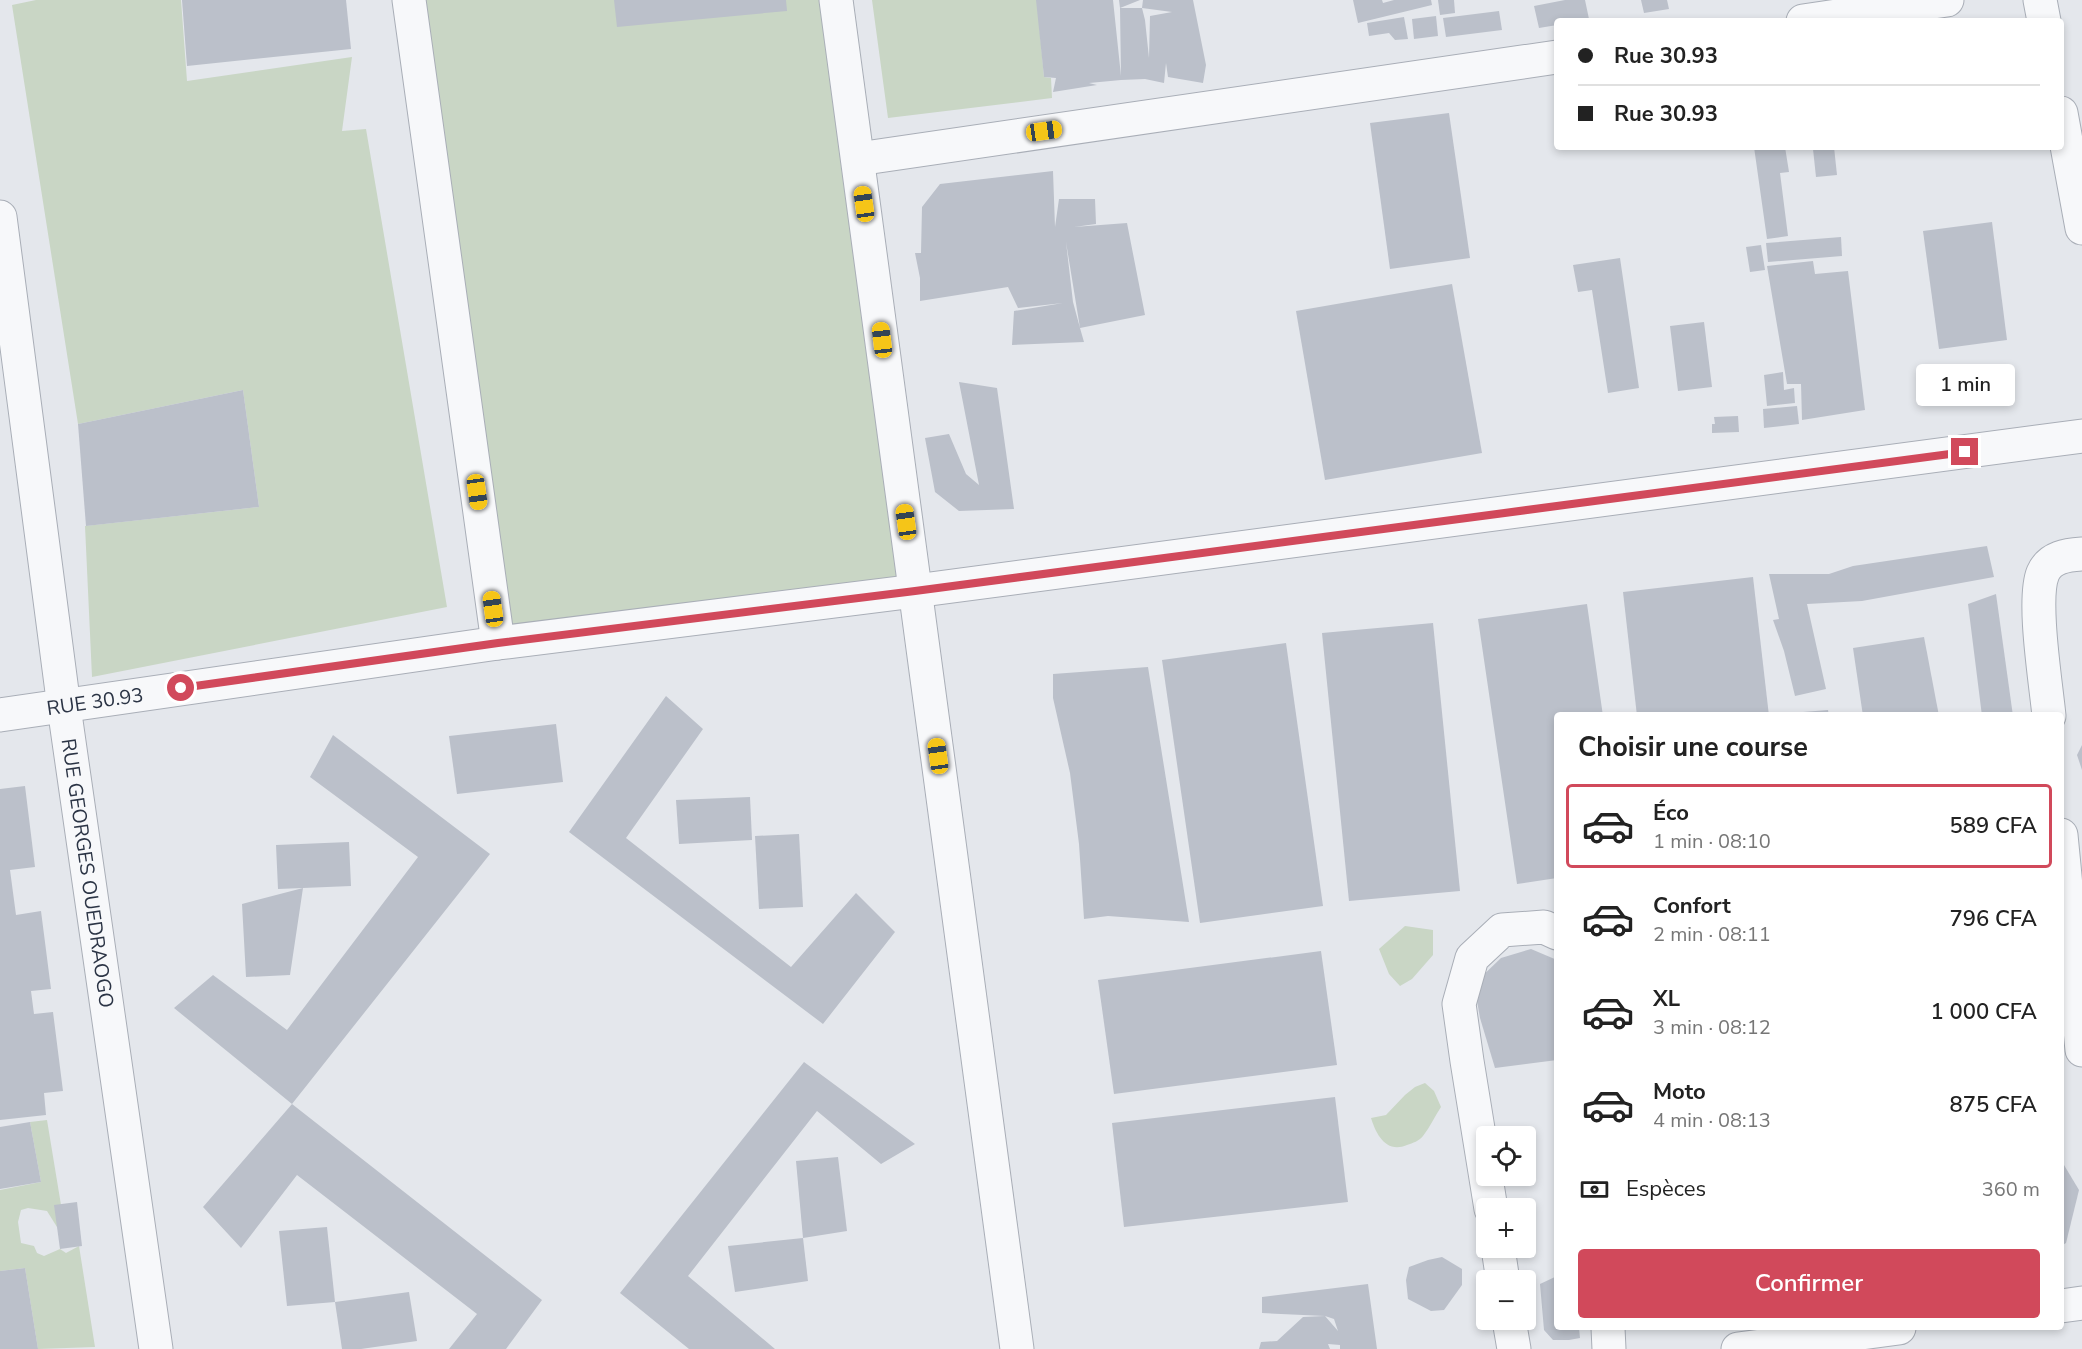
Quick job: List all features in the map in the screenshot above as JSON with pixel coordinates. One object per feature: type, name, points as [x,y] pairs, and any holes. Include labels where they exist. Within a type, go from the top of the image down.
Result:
[{"type":"street","points":[[409,0],[498,643]]},
{"type":"street","points":[[836,0],[1017,1349]]},
{"type":"street","points":[[1824,18],[1947,0]]},
{"type":"street","points":[[2040,0],[2043,18]]},
{"type":"street","points":[[858,159],[1554,57]]},
{"type":"street","points":[[2064,129],[2082,228]]},
{"type":"street","name":"RUE GEORGES OUEDRAOGO","points":[[0,217],[64,707],[156,1349]]},
{"type":"street","name":"RUE 30.93","points":[[0,715],[498,643],[915,591],[2082,436]]},
{"type":"street","points":[[2049,712],[2038,602],[2043,572],[2060,555],[2082,554]]},
{"type":"street","points":[[2064,866],[2082,1050]]},
{"type":"street","points":[[1489,1198],[1459,1004],[1472,957],[1502,930],[1544,927],[1554,932]]},
{"type":"street","points":[[2064,1306],[2082,1303]]},
{"type":"street","points":[[1511,1330],[1514,1349]]},
{"type":"street","points":[[1608,1330],[1609,1349]]},
{"type":"street","points":[[1738,1349],[1884,1330]]},
{"type":"green space","points":[[36,0],[181,0],[187,81],[352,57],[342,131],[366,129],[447,607],[92,677],[85,526],[259,507],[243,390],[78,424],[12,5]]},
{"type":"green space","points":[[410,0],[823,0],[904,592],[497,632]]},
{"type":"green space","points":[[872,0],[1037,0],[1044,77],[1051,78],[1052,98],[888,118]]},
{"type":"green space","points":[[1405,926],[1433,930],[1433,955],[1412,979],[1400,986],[1389,974],[1379,949]]},
{"type":"green space","points":[[1425,1083],[1434,1091],[1441,1107],[1421,1138],[1414,1143],[1400,1147],[1388,1145],[1379,1136],[1371,1118],[1386,1115],[1405,1095]]},
{"type":"green space","points":[[47,1120],[61,1205],[57,1227],[47,1211],[28,1208],[21,1210],[18,1222],[21,1243],[34,1246],[37,1253],[44,1256],[60,1249],[66,1253],[79,1246],[95,1347],[38,1349],[25,1268],[0,1271],[0,1190],[41,1182],[30,1122]]},
{"type":"building","points":[[182,0],[346,0],[351,49],[187,66]]},
{"type":"building","points":[[614,0],[786,0],[787,11],[617,27]]},
{"type":"building","points":[[1036,0],[1113,0],[1121,76],[1120,8],[1142,8],[1143,0],[1193,0],[1206,65],[1203,83],[1168,77],[1166,63],[1164,83],[1145,79],[1121,80],[1089,83],[1097,85],[1053,92],[1056,78],[1044,77]],"holes":[[[1142,8],[1172,12],[1150,16],[1149,58]]]},
{"type":"building","points":[[1119,0],[1140,0],[1120,8]]},
{"type":"building","points":[[1353,0],[1382,0],[1383,3],[1394,0],[1431,0],[1432,5],[1358,23]]},
{"type":"building","points":[[1438,0],[1454,0],[1455,13],[1440,15]]},
{"type":"building","points":[[1565,0],[1585,0],[1589,18],[1554,18],[1554,26],[1539,28],[1534,6]]},
{"type":"building","points":[[1641,0],[1667,0],[1669,9],[1644,13]]},
{"type":"building","points":[[1499,11],[1502,30],[1446,37],[1443,18]]},
{"type":"building","points":[[1436,16],[1438,36],[1414,39],[1412,19]]},
{"type":"building","points":[[1404,17],[1408,39],[1395,40],[1389,33],[1369,36],[1367,23]]},
{"type":"building","points":[[1449,113],[1470,258],[1390,269],[1370,123]]},
{"type":"building","points":[[1754,150],[1785,150],[1789,172],[1780,173],[1788,236],[1767,239]]},
{"type":"building","points":[[1813,150],[1834,150],[1837,175],[1816,177]]},
{"type":"building","points":[[1053,171],[1055,227],[1059,199],[1095,199],[1096,224],[1074,227],[1127,223],[1145,315],[1080,328],[1084,342],[1012,345],[1014,311],[1063,303],[1018,308],[1008,287],[920,301],[920,278],[915,253],[921,253],[922,207],[940,184]],"holes":[[[1066,242],[1080,328],[1073,302]]]},
{"type":"building","points":[[1992,222],[2007,340],[1939,349],[1923,231]]},
{"type":"building","points":[[1841,237],[1842,256],[1768,262],[1766,243]]},
{"type":"building","points":[[1761,245],[1765,270],[1750,272],[1746,247]]},
{"type":"building","points":[[1620,258],[1639,388],[1608,393],[1592,290],[1578,292],[1573,265]]},
{"type":"building","points":[[1813,261],[1815,274],[1848,271],[1865,410],[1802,420],[1801,384],[1787,384],[1767,266]]},
{"type":"building","points":[[1452,284],[1482,453],[1325,480],[1296,311]]},
{"type":"building","points":[[1704,322],[1712,387],[1678,391],[1670,326]]},
{"type":"building","points":[[1783,372],[1784,390],[1794,388],[1795,403],[1767,406],[1764,375]]},
{"type":"building","points":[[959,382],[997,388],[1014,509],[959,511],[935,492],[925,438],[949,434],[966,474],[979,485]]},
{"type":"building","points":[[243,390],[259,507],[86,526],[78,424]]},
{"type":"building","points":[[1797,406],[1799,424],[1764,428],[1763,409]]},
{"type":"building","points":[[1738,416],[1739,432],[1712,433],[1712,424],[1715,424],[1714,417]]},
{"type":"building","points":[[1987,546],[1994,577],[1862,601],[1807,604],[1826,689],[1795,696],[1784,651],[1773,620],[1779,619],[1769,574],[1829,574],[1853,566]]},
{"type":"building","points":[[1753,577],[1769,712],[1637,712],[1623,592]]},
{"type":"building","points":[[1996,594],[2012,712],[1982,712],[1968,604]]},
{"type":"building","points":[[1587,604],[1602,712],[1554,712],[1554,878],[1517,884],[1478,619]]},
{"type":"building","points":[[1433,623],[1460,891],[1349,901],[1322,633]]},
{"type":"building","points":[[1924,637],[1938,712],[1862,712],[1853,648]]},
{"type":"building","points":[[1286,643],[1323,906],[1200,923],[1162,660]]},
{"type":"building","points":[[1148,667],[1189,922],[1108,916],[1084,919],[1079,844],[1070,773],[1053,698],[1053,674]]},
{"type":"building","points":[[666,696],[703,729],[626,838],[791,967],[856,893],[895,932],[823,1024],[569,832]]},
{"type":"building","points":[[1828,710],[1828,712],[1803,712]]},
{"type":"building","points":[[556,724],[563,782],[457,794],[449,736]]},
{"type":"building","points":[[333,735],[490,854],[292,1104],[174,1008],[213,975],[287,1030],[418,857],[310,777]]},
{"type":"building","points":[[2082,745],[2082,770],[2077,755]]},
{"type":"building","points":[[25,786],[35,867],[10,870],[16,915],[41,911],[51,989],[31,991],[34,1014],[53,1012],[63,1091],[44,1093],[46,1115],[0,1120],[0,789]]},
{"type":"building","points":[[750,797],[752,840],[679,844],[676,800]]},
{"type":"building","points":[[799,834],[803,907],[759,909],[755,836]]},
{"type":"building","points":[[349,842],[351,886],[278,889],[276,845]]},
{"type":"building","points":[[303,888],[290,975],[246,977],[242,904]]},
{"type":"building","points":[[1531,949],[1554,959],[1554,1060],[1495,1068],[1480,1018],[1474,984],[1501,958]]},
{"type":"building","points":[[1321,951],[1337,1065],[1114,1094],[1098,980]]},
{"type":"building","points":[[804,1062],[915,1144],[881,1164],[817,1111],[688,1276],[775,1349],[689,1349],[620,1293]]},
{"type":"building","points":[[1335,1097],[1348,1202],[1124,1227],[1112,1123]]},
{"type":"building","points":[[292,1104],[542,1300],[506,1349],[449,1349],[477,1314],[297,1175],[241,1248],[203,1207]]},
{"type":"building","points":[[30,1122],[41,1182],[0,1189],[0,1127]]},
{"type":"building","points":[[838,1157],[847,1231],[803,1238],[796,1161]]},
{"type":"building","points":[[2064,1165],[2079,1190],[2064,1244]]},
{"type":"building","points":[[77,1202],[82,1246],[60,1249],[54,1205]]},
{"type":"building","points":[[327,1227],[335,1302],[287,1306],[279,1231]]},
{"type":"building","points":[[803,1238],[808,1281],[735,1292],[728,1246]]},
{"type":"building","points":[[1442,1257],[1462,1269],[1462,1285],[1444,1310],[1431,1311],[1408,1299],[1406,1280],[1409,1267]]},
{"type":"building","points":[[25,1268],[38,1349],[0,1349],[0,1271]]},
{"type":"building","points":[[1554,1277],[1554,1330],[1579,1330],[1580,1338],[1553,1340],[1544,1330],[1540,1284]]},
{"type":"building","points":[[1368,1284],[1377,1349],[1340,1349],[1340,1345],[1328,1344],[1330,1349],[1259,1349],[1261,1342],[1277,1341],[1303,1317],[1325,1316],[1262,1313],[1262,1297]],"holes":[[[1325,1316],[1334,1319],[1338,1331]]]},
{"type":"building","points":[[409,1292],[417,1341],[361,1349],[342,1349],[335,1302]]},
{"type":"route","points":[[181,688],[498,643],[915,591],[1965,452]]}]
